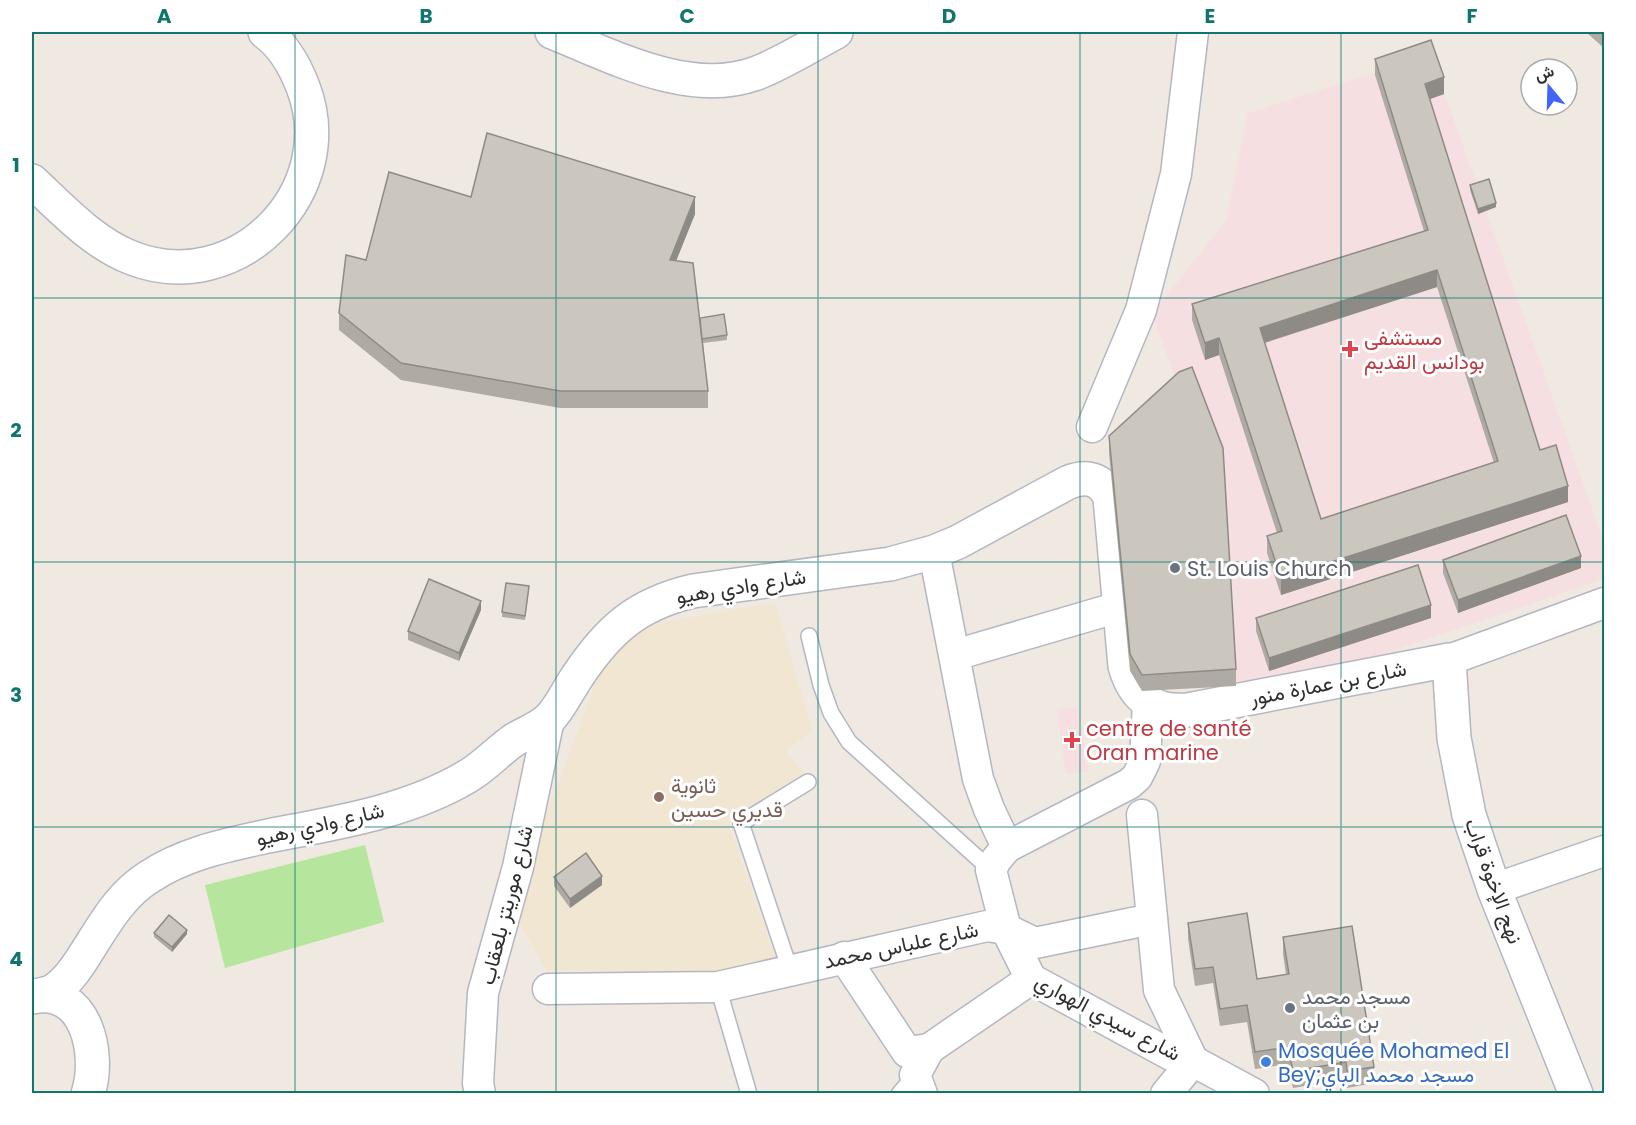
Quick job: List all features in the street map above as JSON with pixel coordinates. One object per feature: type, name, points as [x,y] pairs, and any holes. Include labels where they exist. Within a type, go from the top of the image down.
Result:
[{"type":"street","points":[[32,181],[92,235],[111,249],[133,259],[165,265],[205,264],[251,245],[270,230],[292,202],[307,168],[311,145],[312,120],[307,96],[286,53],[265,32]]},
{"type":"street","points":[[552,32],[636,66],[693,81],[724,80],[754,74],[836,32]]},
{"type":"street","points":[[1092,427],[1141,310],[1176,174],[1193,32]]},
{"type":"street","name":"شارع وادي رهيو","points":[[32,997],[54,990],[75,970],[119,903],[146,878],[173,862],[202,852],[359,818],[431,795],[467,777],[492,760],[513,741],[549,719],[607,635],[626,620],[669,597],[693,591],[890,564],[934,552],[958,542],[1076,480],[1094,479],[1101,484],[1110,498],[1119,608]]},
{"type":"street","name":"شارع سيدي الهواري","points":[[934,552],[978,779],[988,809],[999,859],[1006,929],[1031,980],[1171,1055],[1193,1061],[1254,1094]]},
{"type":"street","name":"شارع بن عمارة منور","points":[[1148,702],[1162,709],[1188,710],[1449,660],[1605,603]]},
{"type":"street","points":[[955,655],[1119,608],[1125,666],[1129,680],[1137,693],[1148,702],[1145,761],[1137,777],[1129,784],[999,859]]},
{"type":"street","name":"نهج الإخوة قراب","points":[[1449,660],[1456,749],[1469,815],[1494,889],[1576,1094]]},
{"type":"street","name":"شارع موريتز بلعقاب","points":[[480,1094],[478,1083],[483,993],[518,867],[549,719]]},
{"type":"street","points":[[1142,815],[1159,990],[1193,1061],[1166,1094]]},
{"type":"street","points":[[1494,889],[1605,851]]},
{"type":"street","name":"شارع وادي رهيو","points":[[84,1023],[92,976],[99,952],[119,903]]},
{"type":"street","name":"شارع علباس محمد","points":[[549,989],[718,987],[987,926],[1006,929],[1035,944],[1152,919]]},
{"type":"street","points":[[844,957],[907,1052],[929,1049],[1031,980]]},
{"type":"street","points":[[32,997],[53,997],[66,1002],[77,1011],[84,1023],[93,1057],[93,1074],[88,1094]]},
{"type":"street","points":[[912,1087],[929,1049]]},
{"type":"lane","points":[[809,636],[821,685],[831,713],[849,742],[999,859]]},
{"type":"lane","points":[[790,970],[741,823],[808,782]]},
{"type":"lane","points":[[718,987],[749,1094]]},
{"type":"shaded area","name":"مستشفى بودانس القديم","points":[[1431,55],[1604,542],[1604,579],[1327,673],[1236,686],[1179,388],[1152,314],[1226,221],[1248,113]]},
{"type":"shaded area","name":"ثانوية قديري حسين","points":[[775,603],[813,731],[786,751],[804,773],[728,820],[776,960],[727,973],[546,970],[516,917],[532,852],[600,671],[644,625]]},
{"type":"shaded area","name":"centre de santé Oran marine","points":[[1078,707],[1088,771],[1066,774],[1057,709]]},
{"type":"green space","points":[[365,845],[384,922],[225,968],[205,885]]},
{"type":"building","points":[[1431,40],[1444,77],[1425,84],[1540,450],[1556,445],[1568,486],[1281,578],[1267,536],[1282,531],[1219,338],[1205,343],[1192,304],[1428,230],[1375,59]],"holes":[[[1437,270],[1498,461],[1321,519],[1260,328]]]},
{"type":"building","points":[[487,133],[695,197],[670,260],[693,263],[708,391],[560,391],[401,363],[339,313],[346,255],[366,260],[389,172],[471,197]]},
{"type":"building","points":[[1489,179],[1496,203],[1478,209],[1470,185]]},
{"type":"building","points":[[724,314],[727,335],[702,339],[700,318]]},
{"type":"building","name":"St. Louis Church","points":[[1192,367],[1223,448],[1236,669],[1142,675],[1130,654],[1109,436],[1179,372]]},
{"type":"building","points":[[1566,515],[1581,556],[1458,600],[1443,560]]},
{"type":"building","points":[[1418,565],[1431,605],[1269,658],[1256,618]]},
{"type":"building","points":[[429,579],[481,601],[459,653],[408,631]]},
{"type":"building","points":[[506,583],[529,586],[525,616],[502,612]]},
{"type":"building","points":[[586,853],[602,876],[570,899],[554,877]]},
{"type":"building","name":"مسجد محمد بن عثمان","points":[[1247,913],[1257,979],[1289,974],[1283,937],[1352,926],[1374,1067],[1347,1071],[1346,1062],[1293,1071],[1288,1047],[1255,1052],[1247,1005],[1220,1009],[1213,967],[1195,969],[1188,923]]},
{"type":"building","points":[[169,915],[187,930],[172,947],[154,933]]},
{"type":"place","name":"مستشفى بودانس القديم","points":[[1350,349]]},
{"type":"place","name":"St. Louis Church","points":[[1175,568]]},
{"type":"place","name":"centre de santé Oran marine","points":[[1072,740]]},
{"type":"place","name":"ثانوية قديري حسين","points":[[659,797]]},
{"type":"place","name":"مسجد محمد بن عثمان","points":[[1290,1008]]},
{"type":"place","name":"Mosquée Mohamed El Bey;مسجد محمد الباي","points":[[1266,1062]]}]
